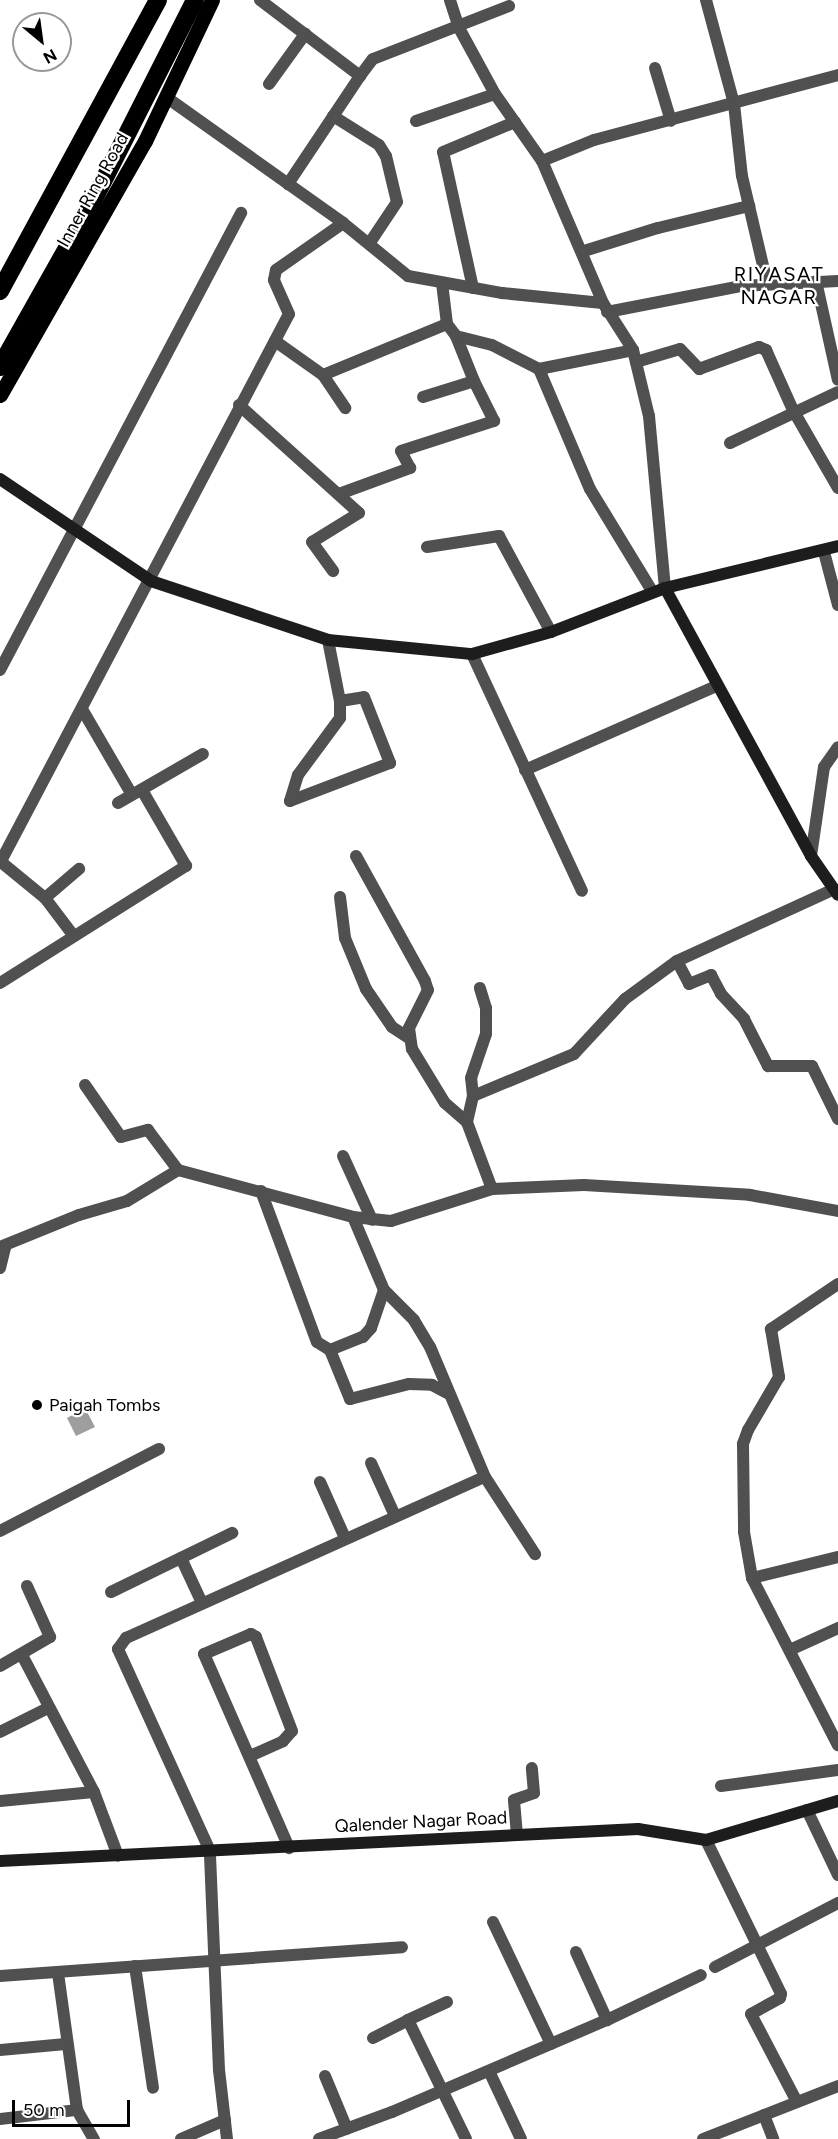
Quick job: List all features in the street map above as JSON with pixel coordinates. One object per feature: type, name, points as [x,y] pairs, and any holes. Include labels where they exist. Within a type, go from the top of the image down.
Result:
[{"type":"highway","name":"Inner Ring Road","points":[[0,291],[158,0]]},
{"type":"highway","points":[[0,367],[89,209],[195,0]]},
{"type":"main road","name":"Inner Ring Road","points":[[0,395],[145,141],[212,0]]},
{"type":"street","points":[[260,0],[360,76]]},
{"type":"street","points":[[272,9],[282,0]]},
{"type":"street","points":[[450,0],[459,27],[495,94],[542,161],[584,251],[605,308],[635,356],[649,416],[665,588],[716,686],[811,856],[836,892],[677,960],[625,999],[574,1054],[473,1096]]},
{"type":"street","points":[[706,0],[734,104],[748,206],[767,283]]},
{"type":"street","points":[[288,184],[373,59],[509,6]]},
{"type":"street","points":[[269,84],[305,34]]},
{"type":"street","points":[[655,68],[671,121]]},
{"type":"street","points":[[542,161],[594,140],[838,75]]},
{"type":"street","points":[[416,121],[495,94]]},
{"type":"street","points":[[166,97],[343,223],[408,276],[605,308],[767,283],[838,281]]},
{"type":"street","points":[[333,116],[378,145],[386,156],[397,202],[369,244]]},
{"type":"street","points":[[473,288],[443,152],[515,122]]},
{"type":"street","points":[[584,251],[658,228],[748,206]]},
{"type":"street","points":[[0,670],[241,213]]},
{"type":"street","points":[[73,935],[45,898],[0,863],[151,581],[239,405],[289,315],[274,280],[276,270],[343,223]]},
{"type":"street","points":[[816,281],[838,380]]},
{"type":"street","points":[[339,494],[410,468],[401,451],[494,421],[474,381],[456,336],[447,324],[442,283]]},
{"type":"street","points":[[323,375],[447,324]]},
{"type":"street","points":[[456,336],[492,345],[539,369],[680,349],[699,369],[759,347],[766,350],[793,410],[838,488]]},
{"type":"street","points":[[275,340],[323,375],[345,408]]},
{"type":"street","points":[[539,369],[590,489],[652,591]]},
{"type":"street","points":[[423,397],[474,381]]},
{"type":"street","points":[[730,443],[793,410],[838,392]]},
{"type":"street","points":[[239,405],[359,513],[312,542],[333,572]]},
{"type":"street","points":[[0,479],[151,581],[328,640],[472,654],[551,632],[652,591],[824,552],[838,546]]},
{"type":"street","points":[[428,547],[492,536],[502,538],[551,632]]},
{"type":"street","points":[[824,552],[838,604]]},
{"type":"street","points":[[328,640],[340,701],[340,718],[298,775],[290,801],[390,763],[364,697],[340,701]]},
{"type":"street","points":[[472,654],[582,891]]},
{"type":"street","points":[[525,770],[716,686]]},
{"type":"street","points":[[0,983],[186,866],[82,709]]},
{"type":"street","points":[[811,856],[824,767],[838,747]]},
{"type":"street","points":[[118,802],[203,754]]},
{"type":"street","points":[[356,856],[428,990],[413,1017],[409,1038]]},
{"type":"street","points":[[45,898],[79,869]]},
{"type":"street","points":[[340,897],[345,938],[366,989],[392,1027],[409,1038],[445,1103],[467,1122],[492,1189]]},
{"type":"street","points":[[677,960],[689,984],[711,975],[721,994],[744,1019],[768,1066],[812,1066],[838,1119]]},
{"type":"street","points":[[467,1122],[473,1096],[471,1077],[486,1034],[486,1008],[480,988]]},
{"type":"street","points":[[86,1085],[121,1137],[148,1130],[178,1170],[353,1217],[391,1221],[415,1216],[492,1189],[584,1185],[750,1195],[838,1212]]},
{"type":"street","points":[[342,1156],[372,1220]]},
{"type":"street","points":[[0,1268],[2,1248],[79,1215],[127,1201],[178,1170]]},
{"type":"street","points":[[261,1191],[317,1342],[330,1350],[350,1399],[410,1384],[432,1385],[447,1393]]},
{"type":"street","points":[[353,1217],[384,1290],[423,1333],[485,1477],[535,1554]]},
{"type":"street","points":[[838,1284],[774,1326],[769,1333],[779,1377],[748,1430],[743,1444],[744,1532],[752,1578],[792,1649],[838,1745]]},
{"type":"street","points":[[330,1350],[363,1337],[371,1328],[384,1290]]},
{"type":"street","points":[[0,1532],[159,1449]]},
{"type":"street","points":[[371,1463],[395,1516]]},
{"type":"street","points":[[227,2139],[214,1963],[210,1851],[118,1649],[126,1638],[485,1477]]},
{"type":"street","points":[[320,1482],[345,1538]]},
{"type":"street","points":[[111,1592],[232,1533]]},
{"type":"street","points":[[752,1578],[838,1557]]},
{"type":"street","points":[[181,1558],[201,1603]]},
{"type":"street","points":[[0,1666],[48,1640],[51,1633],[27,1586]]},
{"type":"street","points":[[792,1649],[838,1628]]},
{"type":"street","points":[[250,1756],[283,1741],[292,1731],[251,1634],[204,1654],[289,1848]]},
{"type":"street","points":[[22,1655],[94,1792],[118,1856]]},
{"type":"street","points":[[0,1732],[48,1708]]},
{"type":"street","points":[[517,1835],[514,1800],[534,1792],[532,1768]]},
{"type":"street","points":[[721,1786],[838,1770]]},
{"type":"street","points":[[0,1801],[94,1792]]},
{"type":"street","name":"Qalender Nagar Road","points":[[0,1861],[638,1829],[706,1840],[838,1800]]},
{"type":"street","points":[[807,1810],[838,1875]]},
{"type":"street","points":[[706,1840],[781,1996],[751,2014],[797,2102]]},
{"type":"street","points":[[715,1967],[838,1903]]},
{"type":"street","points":[[493,1922],[551,2044]]},
{"type":"street","points":[[0,1976],[214,1963],[402,1947]]},
{"type":"street","points":[[576,1952],[607,2020]]},
{"type":"street","points":[[135,1966],[153,2088]]},
{"type":"street","points":[[58,1973],[66,2044],[77,2110],[94,2139]]},
{"type":"street","points":[[319,2139],[489,2071],[607,2020],[701,1975]]},
{"type":"street","points":[[373,2038],[447,2002]]},
{"type":"street","points":[[408,2020],[466,2139]]},
{"type":"street","points":[[0,2050],[66,2044]]},
{"type":"street","points":[[489,2071],[521,2139]]},
{"type":"street","points":[[325,2076],[347,2129]]},
{"type":"street","points":[[703,2139],[838,2086]]},
{"type":"street","points":[[0,2119],[77,2110]]},
{"type":"street","points":[[764,2115],[773,2139]]},
{"type":"street","points":[[181,2139],[225,2120]]},
{"type":"shaded area","points":[[85,1408],[95,1427],[76,1436],[67,1418]]},
{"type":"place","name":"Paigah Tombs","points":[[37,1405]]},
{"type":"district","name":"RIYASAT NAGAR","points":[[779,286]]}]
